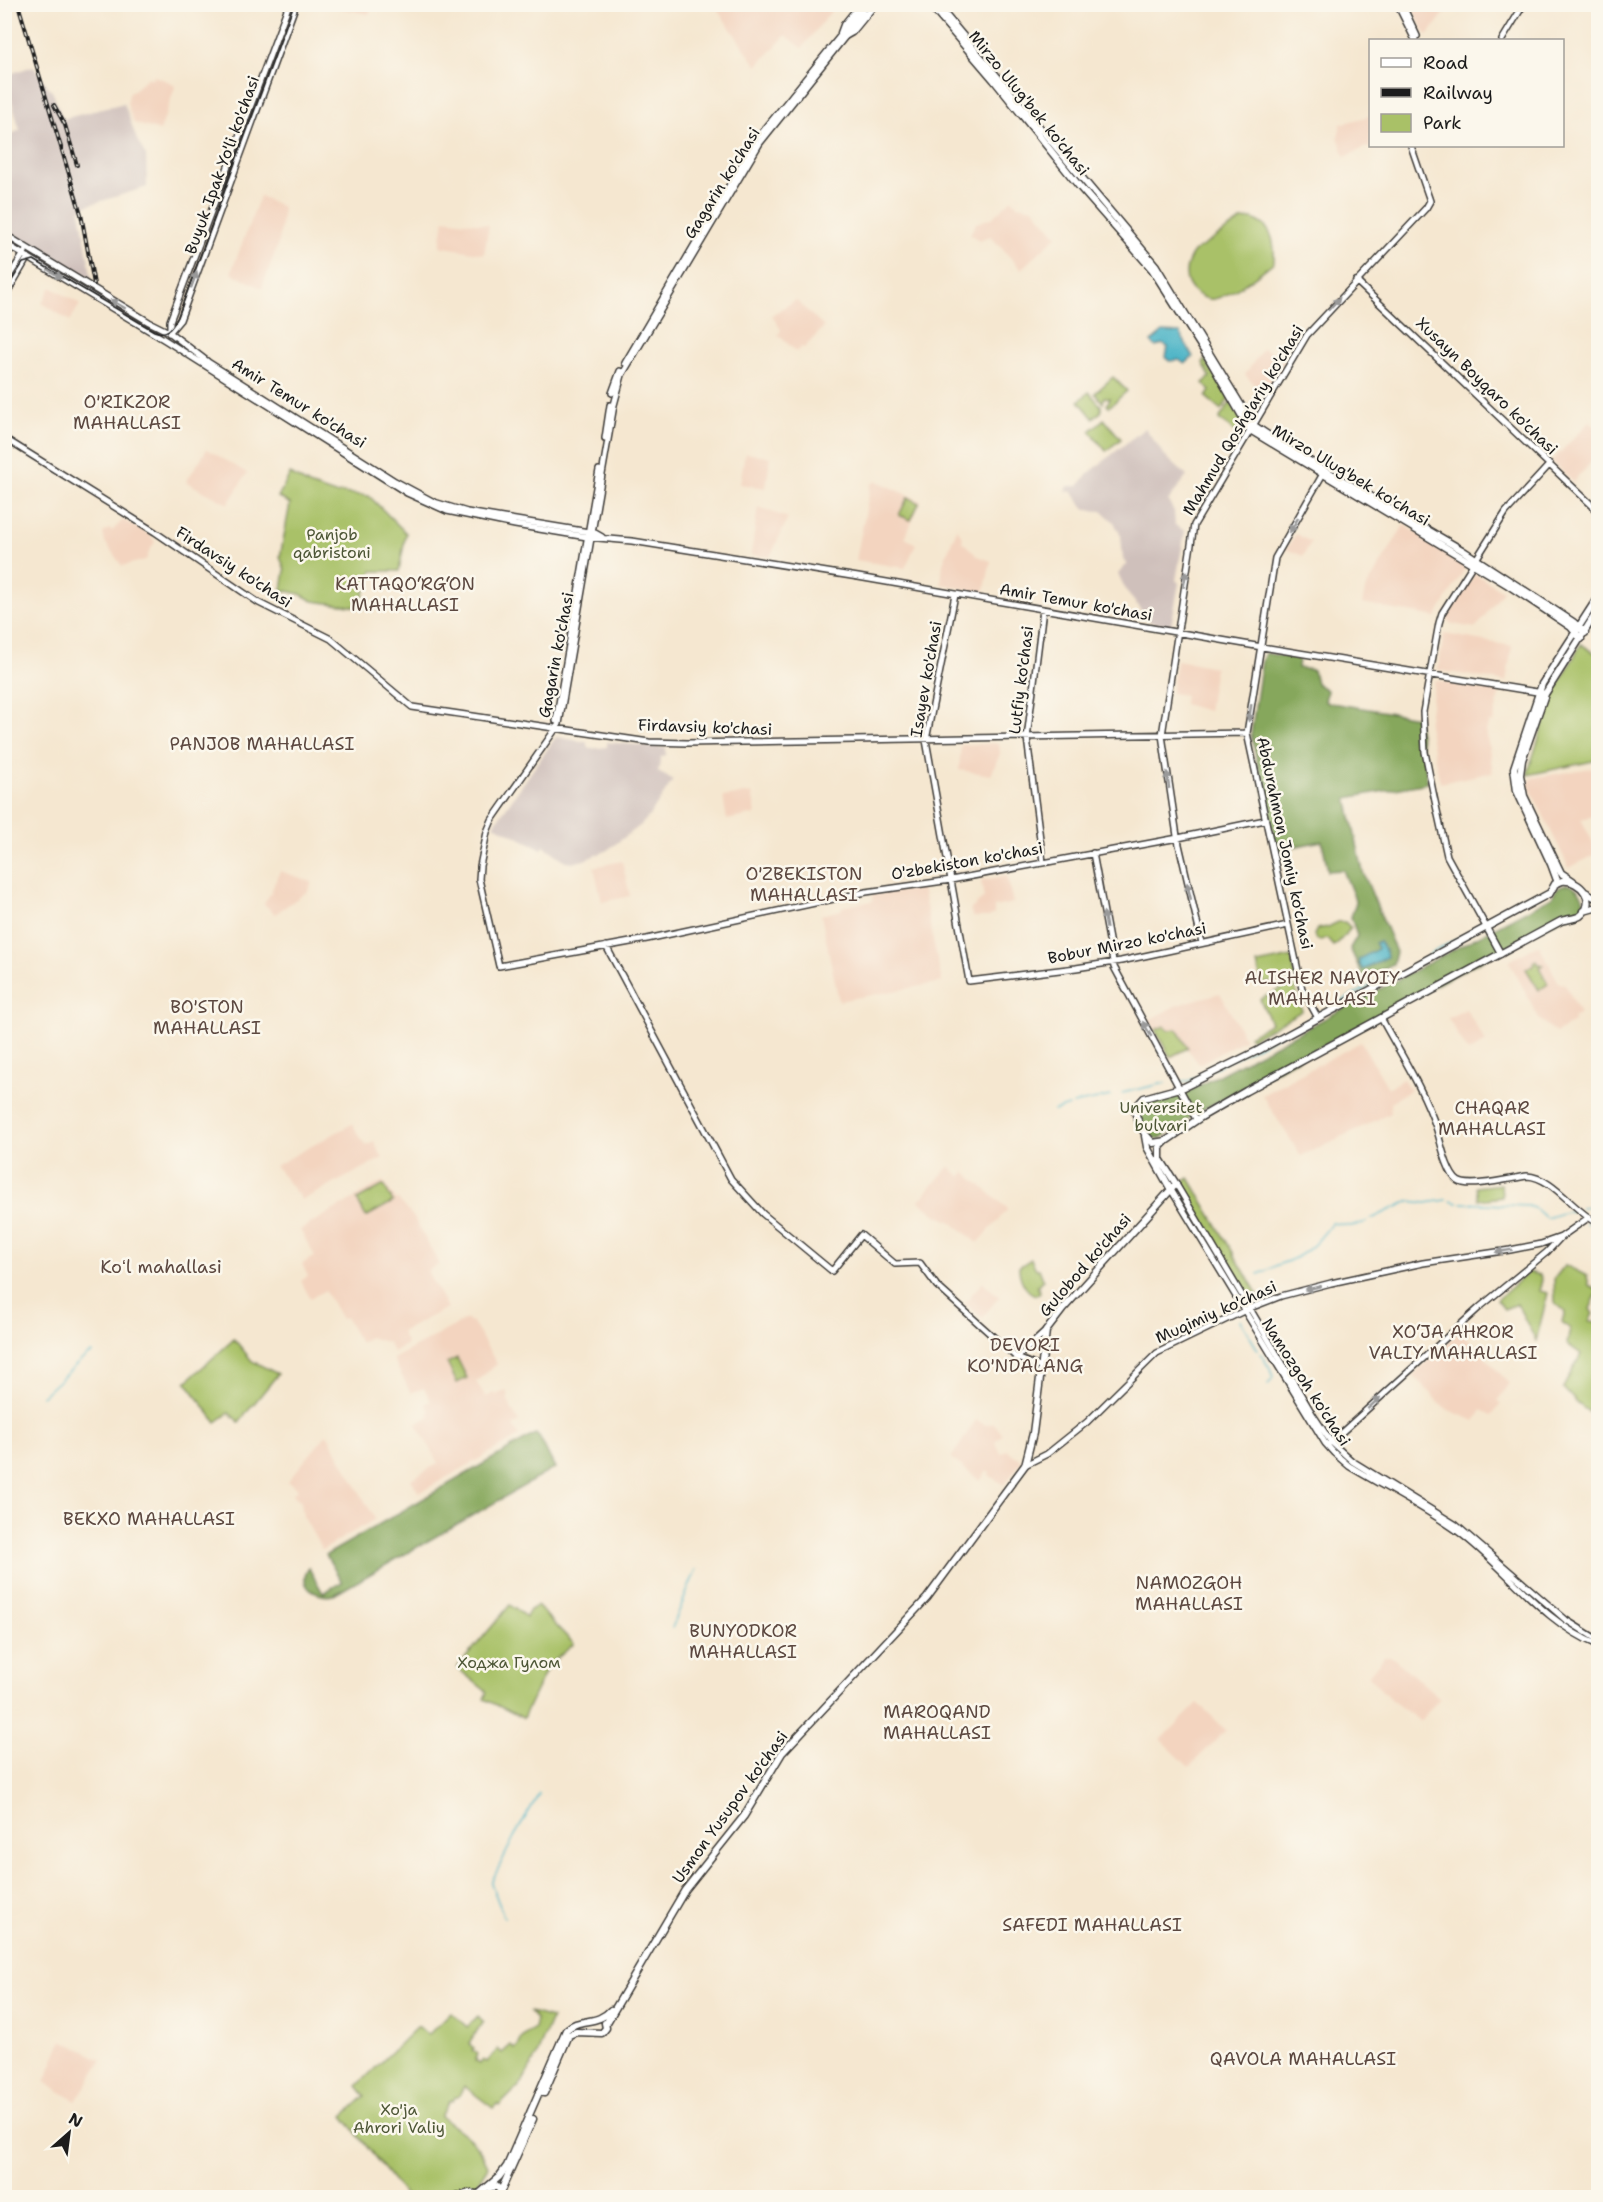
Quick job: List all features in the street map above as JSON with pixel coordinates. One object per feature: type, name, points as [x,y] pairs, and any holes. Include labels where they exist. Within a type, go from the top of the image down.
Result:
[{"type":"main road","name":"Buyuk Ipak Yo'li ko'chasi","points":[[170,332],[170,321],[289,4]]},
{"type":"main road","name":"Buyuk Ipak Yo'li ko'chasi","points":[[165,340],[180,320],[296,4]]},
{"type":"main road","points":[[864,4],[844,25],[843,34],[852,32],[873,4]]},
{"type":"main road","name":"Mirzo Ulug'bek ko'chasi","points":[[929,4],[1152,269],[1251,427],[1475,561],[1581,633]]},
{"type":"main road","name":"Mirzo Ulug'bek ko'chasi","points":[[936,4],[1156,266],[1251,427]]},
{"type":"main road","points":[[1397,4],[1416,39]]},
{"type":"main road","points":[[1402,4],[1417,39]]},
{"type":"main road","points":[[1503,39],[1524,4]]},
{"type":"main road","name":"Gagarin ko'chasi","points":[[499,966],[479,879],[487,832],[492,820],[559,724],[566,693],[589,535],[616,392],[622,375],[760,143],[843,34]]},
{"type":"main road","name":"Mahmud Qoshg'ariy ko'chasi","points":[[1202,943],[1178,838],[1162,735],[1194,525],[1307,335],[1426,208],[1430,201],[1411,147]]},
{"type":"main road","name":"Amir Temur ko'chasi","points":[[4,234],[149,322],[170,332],[208,362],[407,493],[447,512],[858,577],[1259,647],[1542,693]]},
{"type":"main road","name":"Amir Temur ko'chasi","points":[[4,243],[358,459]]},
{"type":"main road","points":[[4,284],[22,254],[29,249]]},
{"type":"main road","points":[[4,298],[28,258],[29,249]]},
{"type":"main road","name":"Xusayn Boyqaro ko'chasi","points":[[1356,281],[1599,511]]},
{"type":"main road","name":"Firdavsiy ko'chasi","points":[[4,438],[205,564],[259,603],[331,639],[412,707],[648,742],[1162,735]]},
{"type":"main road","points":[[1501,954],[1447,856],[1425,752],[1423,712],[1441,616],[1506,512],[1550,464]]},
{"type":"main road","name":"Abdurahmon Jomiy ko'chasi","points":[[1318,1018],[1302,989],[1247,733],[1275,558],[1325,472]]},
{"type":"main road","name":"Isayev ko'chasi","points":[[955,595],[926,740],[969,981]]},
{"type":"main road","points":[[1581,633],[1599,597]]},
{"type":"main road","name":"Lutfiy ko'chasi","points":[[1043,609],[1027,738],[1043,862]]},
{"type":"main road","points":[[1557,883],[1519,797],[1514,777],[1516,759],[1542,693],[1581,633],[1599,610]]},
{"type":"main road","points":[[1542,693],[1522,760],[1520,783],[1561,873],[1585,892],[1599,899]]},
{"type":"main road","points":[[1162,735],[1247,733]]},
{"type":"main road","name":"O'zbekiston ko'chasi","points":[[499,966],[784,911],[870,891],[951,880],[1178,838],[1264,818]]},
{"type":"main road","points":[[1093,853],[1116,971],[1196,1119]]},
{"type":"main road","points":[[1550,893],[1554,872]]},
{"type":"main road","points":[[1573,882],[1557,883],[1550,893],[1259,1050],[1179,1089],[1144,1098],[1136,1104],[1137,1121],[1153,1143],[1166,1141],[1196,1119],[1381,1018],[1561,921],[1577,918],[1587,904],[1585,892]]},
{"type":"main road","points":[[1584,911],[1599,907]]},
{"type":"main road","name":"Bobur Mirzo ko'chasi","points":[[969,981],[1076,968],[1288,925]]},
{"type":"main road","points":[[606,946],[730,1179],[763,1214],[832,1271],[861,1235],[895,1264],[920,1263],[932,1280],[1017,1358],[1042,1368]]},
{"type":"main road","points":[[1381,1018],[1427,1100],[1447,1161],[1459,1182],[1476,1184],[1535,1176],[1588,1218],[1599,1222]]},
{"type":"main road","name":"Namozgoh ko'chasi","points":[[1145,1135],[1147,1147],[1329,1444],[1349,1466],[1456,1530],[1556,1620],[1588,1641],[1599,1645]]},
{"type":"main road","name":"Namozgoh ko'chasi","points":[[1166,1141],[1160,1147],[1160,1159],[1173,1186]]},
{"type":"main road","name":"Gulobod ko'chasi","points":[[949,1568],[1025,1465],[1033,1433],[1046,1331],[1173,1186]]},
{"type":"main road","points":[[1329,1444],[1480,1307],[1547,1252],[1561,1237],[1588,1218]]},
{"type":"main road","name":"Muqimiy ko'chasi","points":[[1025,1465],[1047,1454],[1087,1422],[1157,1353],[1247,1310],[1281,1296],[1331,1283],[1422,1263],[1520,1248],[1561,1237]]},
{"type":"main road","points":[[1017,1358],[1046,1331]]},
{"type":"main road","name":"Namozgoh ko'chasi","points":[[1329,1444],[1352,1461],[1456,1525],[1566,1620],[1599,1640]]},
{"type":"main road","name":"Usmon Yusupov ko'chasi","points":[[597,2032],[604,2032],[622,1995],[685,1890],[744,1816],[782,1753],[912,1615],[949,1568]]},
{"type":"main road","name":"Usmon Yusupov ko'chasi","points":[[598,2020],[608,2014],[622,1995]]},
{"type":"main road","points":[[479,2194],[499,2177],[507,2166],[566,2030],[576,2023],[598,2020],[606,2024]]},
{"type":"main road","points":[[597,2032],[593,2027],[598,2020]]},
{"type":"main road","points":[[495,2194],[514,2164],[567,2038],[574,2032],[597,2032]]},
{"type":"main road","points":[[495,2194],[499,2177]]},
{"type":"main road","points":[[453,2198],[463,2194],[495,2194]]},
{"type":"shaded area","points":[[323,5],[372,5],[369,14]]},
{"type":"shaded area","points":[[714,5],[836,5],[802,48],[786,35],[757,66]]},
{"type":"shaded area","points":[[1410,5],[1451,5],[1427,36]]},
{"type":"shaded area","points":[[33,66],[53,93],[63,119],[124,103],[137,140],[146,156],[147,187],[85,206],[80,211],[93,286],[5,230],[5,130],[11,134],[20,130],[4,76]]},
{"type":"shaded area","points":[[154,76],[172,83],[175,87],[160,131],[134,123],[127,104],[129,94],[148,77],[152,79]]},
{"type":"shaded area","points":[[1369,116],[1369,147],[1381,147],[1380,150],[1366,147],[1345,157],[1338,137],[1341,124]]},
{"type":"shaded area","points":[[260,196],[283,207],[279,241],[262,288],[231,273]]},
{"type":"shaded area","points":[[1012,199],[1017,205],[1033,208],[1057,236],[1021,269],[990,236],[980,241],[970,234],[976,223],[992,218]]},
{"type":"shaded area","points":[[444,219],[489,225],[484,254],[440,246]]},
{"type":"shaded area","points":[[51,287],[80,304],[70,321],[42,303]]},
{"type":"shaded area","points":[[796,300],[824,327],[804,348],[801,347],[797,352],[778,335],[781,330],[772,315]]},
{"type":"shaded area","points":[[1263,348],[1287,362],[1264,395],[1245,375]]},
{"type":"shaded area","points":[[1590,421],[1598,430],[1598,453],[1577,476],[1574,483],[1552,461]]},
{"type":"shaded area","points":[[1145,428],[1165,456],[1187,476],[1168,501],[1174,511],[1175,525],[1185,531],[1171,626],[1150,622],[1127,592],[1118,574],[1127,564],[1123,559],[1121,536],[1114,522],[1102,511],[1086,510],[1072,492],[1066,491],[1068,486],[1078,486],[1089,473]]},
{"type":"shaded area","points":[[207,449],[247,473],[228,504],[186,482]]},
{"type":"shaded area","points":[[745,453],[770,457],[766,488],[740,484]]},
{"type":"shaded area","points":[[877,481],[921,501],[905,538],[916,544],[905,568],[856,560],[871,484]]},
{"type":"shaded area","points":[[758,507],[788,518],[770,557],[751,555]]},
{"type":"shaded area","points":[[123,520],[150,535],[155,542],[146,560],[122,566],[105,542],[103,533],[109,529],[112,531]]},
{"type":"shaded area","points":[[1404,525],[1421,535],[1423,541],[1467,565],[1436,617],[1362,604],[1365,590]]},
{"type":"shaded area","points":[[957,529],[963,537],[962,541],[977,556],[991,561],[984,593],[941,584],[943,563]]},
{"type":"shaded area","points":[[1296,534],[1311,542],[1303,556],[1286,549]]},
{"type":"shaded area","points":[[1475,574],[1503,591],[1476,628],[1452,624],[1446,618]]},
{"type":"shaded area","points":[[1444,634],[1512,646],[1506,682],[1438,670]]},
{"type":"shaded area","points":[[1177,660],[1215,667],[1208,711],[1184,704],[1185,695],[1171,693]]},
{"type":"shaded area","points":[[1435,680],[1500,692],[1493,723],[1489,722],[1486,731],[1493,772],[1440,783],[1428,725]]},
{"type":"shaded area","points":[[556,737],[586,742],[590,749],[607,747],[607,742],[666,748],[666,755],[661,757],[658,772],[673,780],[641,825],[606,851],[572,863],[544,846],[542,849],[494,825]]},
{"type":"shaded area","points":[[999,743],[1000,754],[991,775],[959,770],[961,745]]},
{"type":"shaded area","points":[[1598,767],[1598,815],[1581,819],[1598,853],[1569,868],[1528,784],[1532,778]]},
{"type":"shaded area","points":[[752,793],[756,814],[727,820],[723,797]]},
{"type":"shaded area","points":[[622,861],[630,896],[602,902],[594,867]]},
{"type":"shaded area","points":[[280,871],[312,882],[308,891],[275,914],[264,904]]},
{"type":"shaded area","points":[[1007,876],[1013,903],[994,907],[994,914],[989,917],[973,917],[970,910],[984,898],[981,880]]},
{"type":"shaded area","points":[[922,888],[942,982],[839,1001],[821,915],[841,910],[842,907],[873,901],[872,895]]},
{"type":"shaded area","points":[[1539,945],[1559,983],[1565,984],[1580,1013],[1573,1018],[1575,1021],[1556,1033],[1540,1020],[1509,961]]},
{"type":"shaded area","points":[[1220,993],[1245,1039],[1199,1064],[1187,1049],[1170,1059],[1149,1020],[1177,1005]]},
{"type":"shaded area","points":[[1466,1009],[1486,1042],[1468,1052],[1448,1018]]},
{"type":"shaded area","points":[[1361,1042],[1388,1088],[1403,1079],[1410,1090],[1390,1102],[1391,1113],[1301,1156],[1262,1095]]},
{"type":"shaded area","points":[[352,1124],[366,1146],[374,1142],[383,1158],[302,1200],[275,1166]]},
{"type":"shaded area","points":[[949,1166],[961,1177],[965,1172],[1008,1209],[978,1243],[919,1201]]},
{"type":"shaded area","points":[[383,1181],[396,1200],[398,1199],[414,1218],[439,1264],[427,1271],[447,1308],[401,1332],[407,1344],[393,1352],[389,1343],[369,1337],[360,1343],[345,1317],[341,1319],[325,1291],[310,1298],[301,1281],[308,1276],[302,1264],[315,1256],[300,1230]]},
{"type":"shaded area","points":[[983,1282],[999,1297],[982,1318],[964,1303]]},
{"type":"shaded area","points":[[467,1319],[469,1322],[472,1321],[497,1364],[476,1382],[486,1397],[506,1390],[509,1397],[507,1398],[519,1422],[513,1426],[519,1436],[419,1493],[411,1479],[439,1463],[416,1424],[430,1416],[428,1413],[430,1411],[425,1404],[431,1401],[424,1388],[411,1393],[393,1359]]},
{"type":"shaded area","points":[[1461,1331],[1509,1383],[1498,1400],[1501,1403],[1492,1415],[1482,1410],[1475,1421],[1444,1408],[1413,1375]]},
{"type":"shaded area","points":[[976,1420],[986,1425],[994,1423],[1002,1434],[995,1441],[1001,1454],[1007,1450],[1022,1461],[1004,1485],[989,1475],[987,1471],[980,1481],[951,1458]]},
{"type":"shaded area","points":[[327,1434],[375,1519],[322,1550],[303,1516],[301,1502],[293,1494],[297,1489],[288,1481]]},
{"type":"shaded area","points":[[1384,1657],[1392,1657],[1440,1698],[1420,1721],[1391,1700],[1368,1676]]},
{"type":"shaded area","points":[[1198,1703],[1226,1730],[1189,1767],[1161,1740]]},
{"type":"shaded area","points":[[62,2040],[102,2060],[76,2101],[45,2082]]},
{"type":"green space","points":[[1252,219],[1268,230],[1273,242],[1274,262],[1222,297],[1209,299],[1191,289],[1186,274],[1188,262],[1194,252],[1242,220]]},
{"type":"green space","points":[[1205,359],[1229,399],[1221,410],[1206,397],[1210,391],[1203,383],[1210,377],[1203,363]]},
{"type":"green space","points":[[1113,377],[1127,391],[1109,407],[1107,405],[1110,398],[1104,397],[1103,403],[1095,393]]},
{"type":"green space","points":[[1089,392],[1101,406],[1101,412],[1093,418],[1079,401]]},
{"type":"green space","points":[[1231,402],[1244,425],[1239,435],[1219,419]]},
{"type":"green space","points":[[1104,419],[1121,439],[1106,451],[1090,431]]},
{"type":"green space","name":"Panjob qabristoni","points":[[290,474],[309,485],[335,494],[369,496],[406,533],[399,571],[372,571],[361,602],[365,608],[313,601],[300,594],[282,590],[285,570],[280,557],[290,504],[278,497]]},
{"type":"green space","points":[[908,497],[919,503],[911,520],[899,515]]},
{"type":"green space","points":[[1581,644],[1598,655],[1598,760],[1527,775],[1552,697]]},
{"type":"green space","points":[[1265,653],[1299,659],[1298,668],[1313,670],[1316,683],[1327,690],[1325,702],[1417,717],[1428,783],[1347,798],[1363,872],[1396,952],[1393,964],[1364,979],[1350,948],[1357,936],[1351,917],[1356,902],[1343,870],[1328,871],[1322,841],[1277,850],[1251,735]]},
{"type":"green space","name":"Universitet bulvari","points":[[1571,884],[1582,894],[1584,902],[1576,914],[1565,916],[1200,1111],[1158,1140],[1151,1137],[1139,1117],[1137,1110],[1142,1102],[1189,1091],[1552,897],[1562,885]]},
{"type":"green space","points":[[1345,922],[1351,928],[1337,944],[1333,946],[1327,939],[1319,940],[1314,935],[1317,929]]},
{"type":"green space","points":[[1292,957],[1295,977],[1262,984],[1257,964]]},
{"type":"green space","points":[[1536,960],[1538,964],[1543,965],[1539,967],[1548,984],[1539,990],[1526,969]]},
{"type":"green space","points":[[1294,983],[1302,1011],[1251,1039],[1249,1036],[1271,1023],[1260,999]]},
{"type":"green space","points":[[1164,1026],[1169,1030],[1177,1029],[1188,1048],[1170,1057],[1155,1030]]},
{"type":"green space","points":[[1189,1178],[1261,1300],[1252,1304],[1180,1184]]},
{"type":"green space","points":[[1501,1184],[1502,1197],[1478,1200],[1476,1187]]},
{"type":"green space","points":[[384,1185],[393,1202],[366,1217],[357,1200]]},
{"type":"green space","points":[[1031,1259],[1043,1279],[1037,1286],[1040,1292],[1036,1295],[1026,1288],[1019,1271],[1019,1267]]},
{"type":"green space","points":[[1565,1265],[1587,1276],[1589,1286],[1598,1291],[1590,1309],[1593,1314],[1589,1321],[1598,1322],[1596,1354],[1598,1356],[1598,1419],[1577,1403],[1563,1388],[1581,1354],[1567,1344],[1570,1329],[1562,1322],[1565,1311],[1555,1303],[1554,1279]]},
{"type":"green space","points":[[1529,1272],[1540,1275],[1542,1280],[1539,1291],[1548,1293],[1536,1341],[1517,1304],[1504,1309],[1497,1300]]},
{"type":"green space","points":[[234,1339],[252,1361],[278,1374],[239,1422],[229,1413],[216,1422],[186,1382]]},
{"type":"green space","points":[[457,1358],[467,1378],[457,1383],[447,1363]]},
{"type":"green space","points":[[535,1434],[539,1436],[555,1468],[334,1595],[315,1593],[306,1585],[306,1574],[309,1568],[323,1593],[342,1582],[326,1555]]},
{"type":"green space","name":"Ходжа Гулом","points":[[510,1605],[526,1617],[530,1610],[537,1606],[574,1644],[548,1666],[523,1718],[484,1699],[487,1692],[457,1668]]},
{"type":"green space","name":"Xo'ja Ahrori Valiy","points":[[451,2012],[467,2027],[478,2016],[483,2021],[469,2044],[478,2054],[475,2061],[480,2064],[483,2060],[487,2062],[498,2049],[502,2053],[511,2045],[515,2049],[520,2040],[534,2028],[536,2020],[530,2012],[552,2018],[536,2057],[522,2083],[499,2106],[497,2104],[493,2108],[464,2086],[458,2097],[455,2097],[453,2101],[450,2100],[440,2116],[468,2137],[479,2149],[488,2166],[475,2187],[464,2187],[443,2197],[406,2197],[343,2116],[365,2096],[357,2086],[418,2026],[428,2035]]},
{"type":"water","points":[[1163,332],[1180,333],[1193,357],[1185,364],[1179,360],[1169,361],[1166,357],[1168,347],[1162,344],[1156,347],[1151,342]]},
{"type":"water","points":[[1379,941],[1387,957],[1363,970],[1359,959],[1378,949],[1375,943]]},
{"type":"waterway","points":[[1428,955],[1476,929]]},
{"type":"waterway","points":[[1322,1012],[1376,983]]},
{"type":"waterway","points":[[1183,1081],[1189,1081],[1314,1017]]},
{"type":"waterway","points":[[1122,1093],[1165,1083]]},
{"type":"waterway","points":[[1101,1098],[1110,1096]]},
{"type":"waterway","points":[[1073,1104],[1098,1099]]},
{"type":"waterway","points":[[1054,1111],[1069,1106]]},
{"type":"waterway","points":[[1371,1219],[1409,1201],[1426,1203],[1446,1200]]},
{"type":"waterway","points":[[1451,1201],[1457,1203]]},
{"type":"waterway","points":[[1461,1203],[1528,1206],[1536,1209],[1546,1218],[1573,1210]]},
{"type":"waterway","points":[[1581,1208],[1598,1204]]},
{"type":"waterway","points":[[1258,1274],[1304,1253],[1332,1223],[1351,1226],[1367,1222]]},
{"type":"waterway","points":[[1240,1320],[1258,1350]]},
{"type":"waterway","points":[[42,1396],[92,1353]]},
{"type":"waterway","points":[[1261,1354],[1274,1376],[1268,1385]]},
{"type":"waterway","points":[[672,1628],[696,1570]]},
{"type":"waterway","points":[[504,1917],[491,1883],[539,1794]]},
{"type":"tram line","points":[[4,293],[23,263],[34,260],[154,331],[166,332],[171,328],[178,317],[294,4]]},
{"type":"railway","points":[[18,4],[81,214],[94,284]]},
{"type":"railway","points":[[54,105],[65,125],[77,165]]},
{"type":"district","name":"O'RIKZOR MAHALLASI","points":[[127,412]]},
{"type":"district","name":"KATTAQO‘RG‘ON MAHALLASI","points":[[405,594]]},
{"type":"district","name":"PANJOB MAHALLASI","points":[[262,744]]},
{"type":"district","name":"O'ZBEKISTON MAHALLASI","points":[[804,884]]},
{"type":"district","name":"ALISHER NAVOIY MAHALLASI","points":[[1322,988]]},
{"type":"district","name":"BO'STON MAHALLASI","points":[[207,1017]]},
{"type":"district","name":"CHAQAR MAHALLASI","points":[[1492,1118]]},
{"type":"district","name":"Koʻl mahallasi","points":[[161,1267]]},
{"type":"district","name":"XO‘JA AHROR VALIY MAHALLASI","points":[[1453,1342]]},
{"type":"district","name":"DEVORI KO'NDALANG","points":[[1025,1355]]},
{"type":"district","name":"BEKXO MAHALLASI","points":[[149,1519]]},
{"type":"district","name":"NAMOZGOH MAHALLASI","points":[[1189,1593]]},
{"type":"district","name":"BUNYODKOR MAHALLASI","points":[[743,1641]]},
{"type":"district","name":"MAROQAND MAHALLASI","points":[[937,1722]]},
{"type":"district","name":"SAFEDI MAHALLASI","points":[[1092,1925]]},
{"type":"district","name":"QAVOLA MAHALLASI","points":[[1303,2059]]}]
